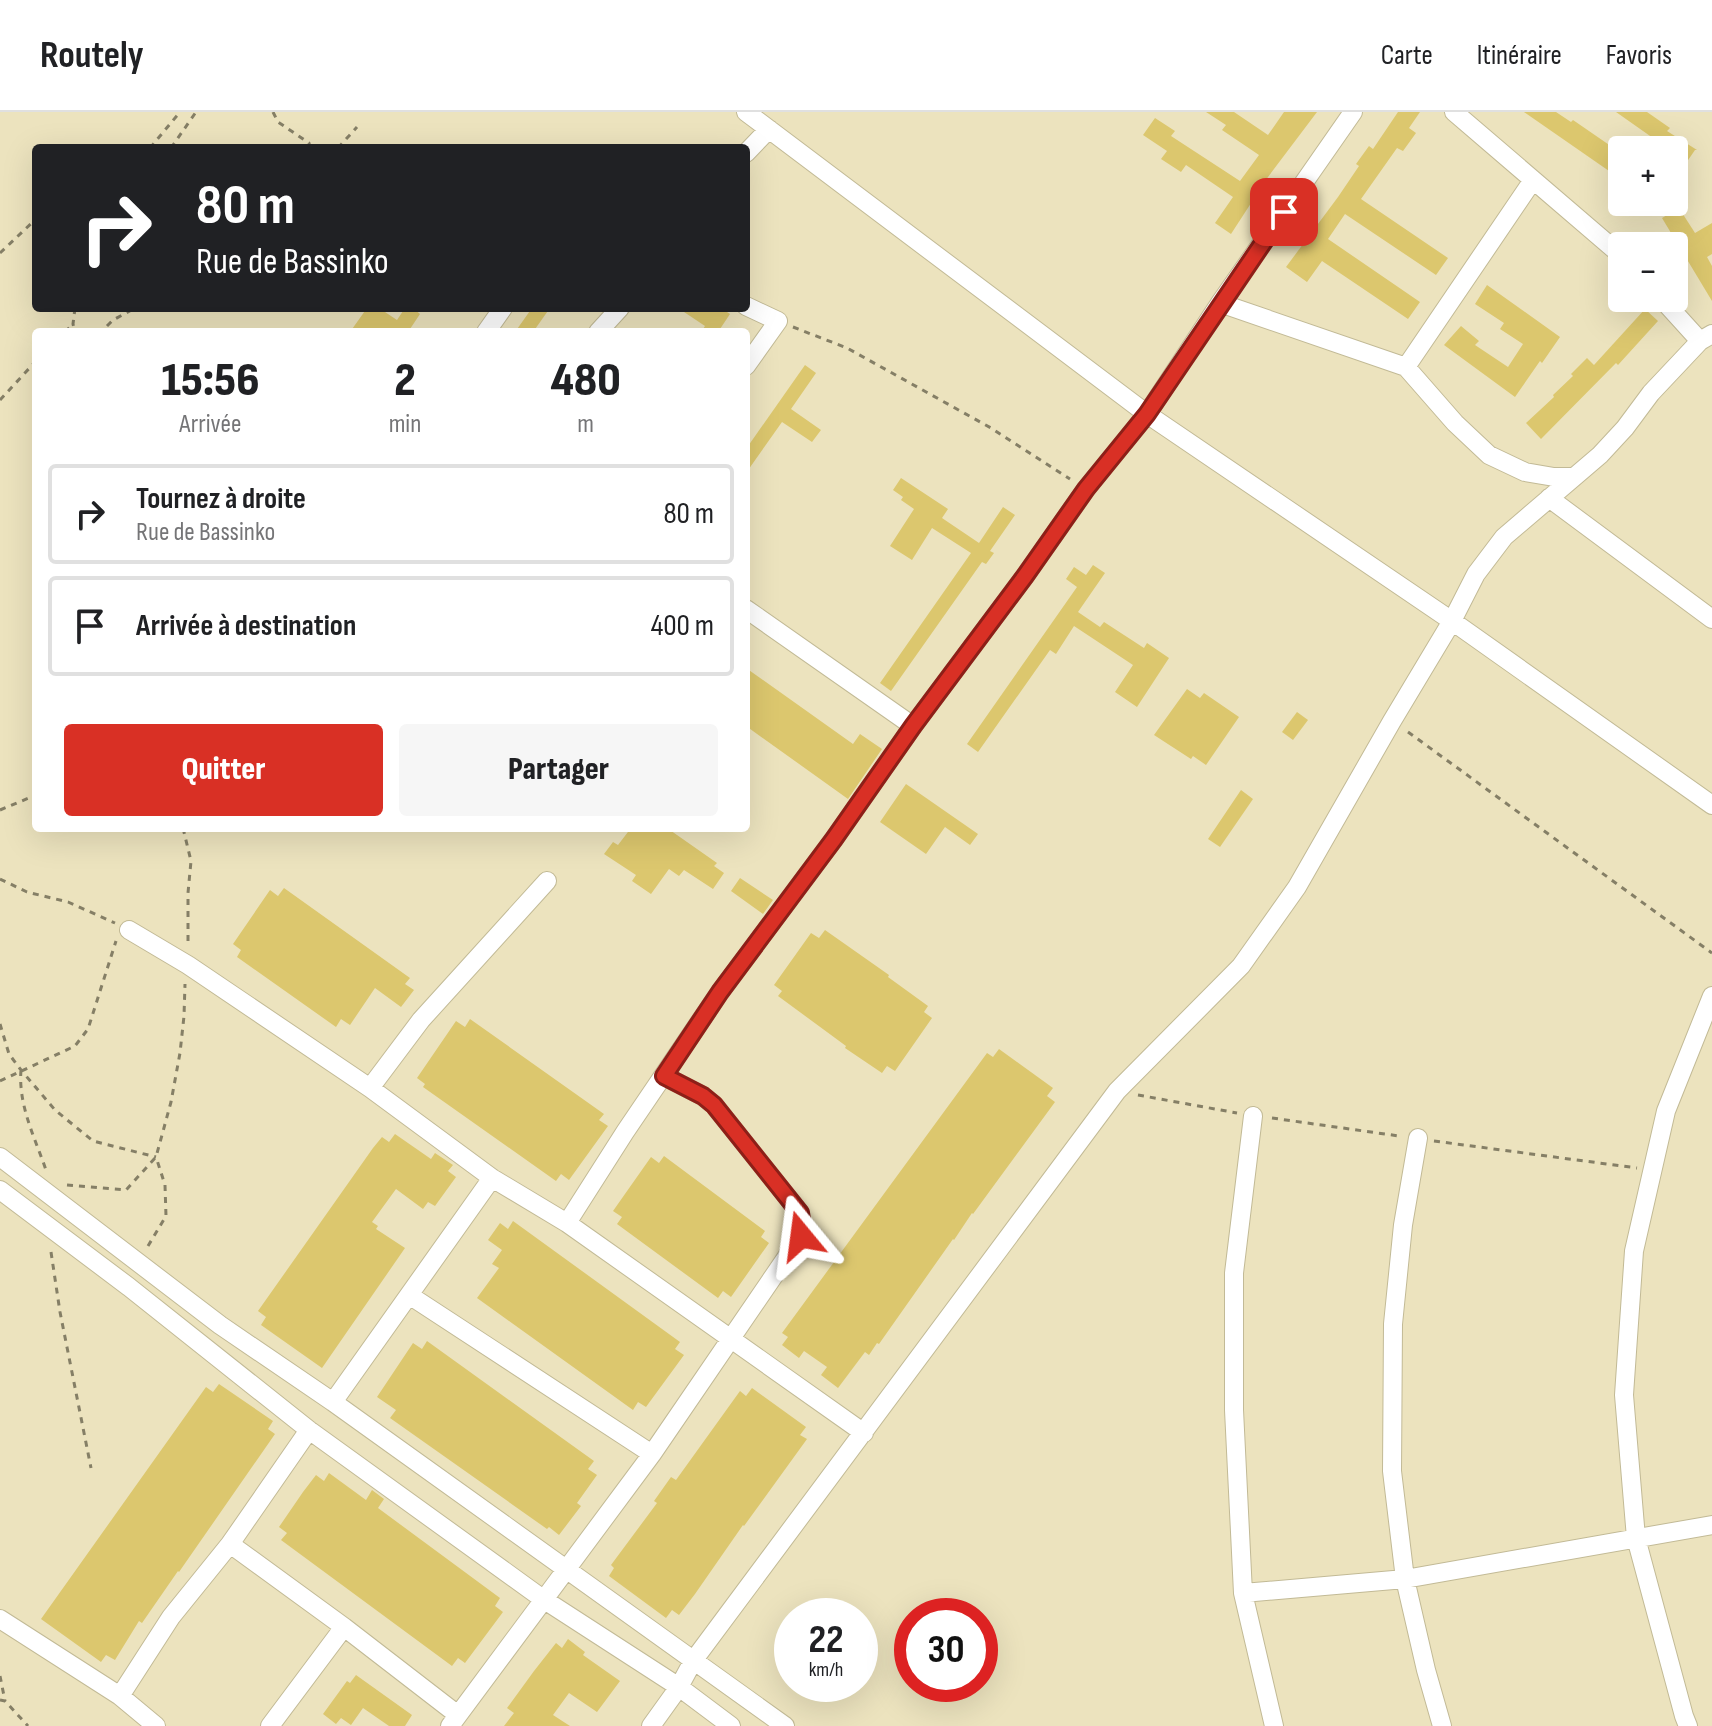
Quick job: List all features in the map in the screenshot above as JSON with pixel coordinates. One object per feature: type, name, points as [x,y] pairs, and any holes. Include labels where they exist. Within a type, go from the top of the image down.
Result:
[{"type":"street","points":[[746,112],[1147,414],[1452,621],[1712,805]]},
{"type":"street","points":[[567,1223],[720,992],[1086,489],[1147,414],[1353,112]]},
{"type":"street","points":[[1454,112],[1608,244]]},
{"type":"street","points":[[750,149],[769,129]]},
{"type":"street","points":[[1406,367],[1533,180]]},
{"type":"street","points":[[1220,303],[1406,367],[1455,423],[1489,455],[1525,472],[1574,477]]},
{"type":"street","points":[[750,308],[778,321],[750,360]]},
{"type":"street","points":[[602,328],[616,312]]},
{"type":"street","points":[[651,1726],[693,1661],[1117,1091],[1241,966],[1297,887],[1485,561],[1504,537],[1600,455],[1651,393],[1706,338],[1677,312]]},
{"type":"street","points":[[1549,498],[1712,619]]},
{"type":"street","points":[[750,612],[913,726]]},
{"type":"street","points":[[370,1088],[421,1020],[547,881]]},
{"type":"street","points":[[125,928],[188,965],[370,1088],[492,1178],[567,1223],[864,1433]]},
{"type":"street","points":[[1688,1726],[1636,1538],[1624,1395],[1634,1251],[1666,1111],[1712,996]]},
{"type":"street","points":[[230,1544],[344,1627],[454,1720],[652,1454],[801,1236],[800,1213],[714,1105],[664,1076]]},
{"type":"street","points":[[1253,1116],[1234,1273],[1234,1410],[1243,1593],[1274,1726]]},
{"type":"street","points":[[1418,1138],[1403,1225],[1393,1324],[1392,1471],[1405,1579],[1442,1726]]},
{"type":"street","points":[[0,1157],[50,1189],[220,1325],[333,1402],[785,1726]]},
{"type":"street","points":[[333,1402],[492,1178]]},
{"type":"street","points":[[0,1190],[129,1287],[309,1430],[543,1599],[679,1687],[731,1726]]},
{"type":"street","points":[[409,1295],[652,1454]]},
{"type":"street","points":[[120,1696],[171,1617],[230,1544],[309,1430]]},
{"type":"street","points":[[1243,1593],[1405,1579],[1712,1525]]},
{"type":"street","points":[[0,1619],[120,1696],[156,1726]]},
{"type":"street","points":[[270,1726],[344,1627]]},
{"type":"path","points":[[153,144],[180,112]]},
{"type":"path","points":[[174,144],[196,112]]},
{"type":"path","points":[[273,112],[278,122],[309,144]]},
{"type":"path","points":[[342,144],[357,127]]},
{"type":"path","points":[[0,253],[32,223]]},
{"type":"path","points":[[74,312],[74,328]]},
{"type":"path","points":[[107,326],[128,312]]},
{"type":"path","points":[[778,321],[847,348],[991,428],[1086,489]]},
{"type":"path","points":[[69,328],[73,324]]},
{"type":"path","points":[[0,400],[32,365]]},
{"type":"path","points":[[1392,721],[1712,953]]},
{"type":"path","points":[[0,810],[32,797]]},
{"type":"path","points":[[21,1070],[22,1101],[50,1189],[126,1190],[156,1157],[171,1102],[184,1016],[191,861],[184,832]]},
{"type":"path","points":[[0,879],[27,892],[68,902],[125,928],[88,1029],[75,1046],[0,1081]]},
{"type":"path","points":[[0,1024],[9,1054],[55,1110],[93,1141],[156,1157]]},
{"type":"path","points":[[1117,1091],[1253,1116],[1653,1170]]},
{"type":"path","points":[[138,1261],[166,1216],[165,1185],[156,1157]]},
{"type":"path","points":[[45,1226],[91,1468]]},
{"type":"path","points":[[0,1676],[3,1700],[28,1726]]},
{"type":"building","points":[[1206,112],[1234,112],[1268,135],[1284,112],[1317,112],[1268,177],[1231,234],[1215,223],[1233,197],[1186,165],[1181,172],[1161,159],[1167,151],[1143,135],[1155,118],[1175,131],[1171,136],[1240,181],[1259,155],[1222,130],[1226,125]]},
{"type":"building","points":[[1398,112],[1420,112],[1409,128],[1416,133],[1403,151],[1397,148],[1361,199],[1448,258],[1436,275],[1345,214],[1328,239],[1420,302],[1408,319],[1322,261],[1307,282],[1286,267],[1338,197],[1369,146],[1373,149]]},
{"type":"building","points":[[1524,112],[1556,112],[1608,144],[1608,170]]},
{"type":"building","points":[[1616,112],[1647,112],[1670,128],[1667,131],[1675,136],[1650,136]]},
{"type":"building","points":[[1688,144],[1695,150],[1688,160]]},
{"type":"building","points":[[1684,216],[1695,233],[1712,223],[1712,254],[1707,257],[1712,266],[1712,301],[1688,261],[1688,232],[1670,232],[1662,218]]},
{"type":"building","points":[[1487,285],[1560,337],[1515,397],[1444,345],[1461,326],[1479,341],[1475,345],[1508,367],[1523,344],[1500,329],[1504,323],[1475,304]]},
{"type":"building","points":[[364,312],[385,312],[397,320],[402,312],[420,314],[411,328],[353,328]]},
{"type":"building","points":[[529,312],[547,312],[536,328],[518,328]]},
{"type":"building","points":[[684,312],[730,314],[721,328],[704,328]]},
{"type":"building","points":[[1642,312],[1648,312],[1658,321],[1618,365],[1616,363],[1541,439],[1526,423],[1554,397],[1587,358],[1594,365]]},
{"type":"building","points":[[805,365],[816,373],[791,409],[821,430],[812,442],[782,422],[750,467],[750,443]]},
{"type":"building","points":[[901,478],[948,509],[942,518],[979,543],[1003,507],[1015,515],[990,551],[994,553],[986,564],[982,562],[891,691],[880,683],[971,553],[932,528],[912,560],[890,546],[914,509],[893,490]]},
{"type":"building","points":[[1093,565],[1105,573],[1078,612],[1100,627],[1104,622],[1144,648],[1147,643],[1169,658],[1137,707],[1115,692],[1133,665],[1074,626],[1056,654],[1050,650],[978,752],[967,744],[1077,587],[1066,579],[1074,567],[1086,575]]},
{"type":"building","points":[[750,671],[853,744],[860,734],[882,749],[848,799],[750,729]]},
{"type":"building","points":[[1187,689],[1200,698],[1204,693],[1239,717],[1206,765],[1154,735]]},
{"type":"building","points":[[1297,712],[1308,720],[1293,740],[1282,732]]},
{"type":"building","points":[[906,784],[978,834],[970,845],[945,827],[926,854],[880,822]]},
{"type":"building","points":[[1241,790],[1253,799],[1220,847],[1208,839]]},
{"type":"building","points":[[628,832],[673,832],[717,863],[714,866],[724,873],[713,889],[684,870],[679,876],[669,869],[651,894],[632,881],[636,875],[604,854],[613,842],[618,845]]},
{"type":"building","points":[[740,878],[773,900],[763,914],[731,891]]},
{"type":"building","points":[[284,888],[410,978],[405,984],[414,990],[401,1007],[375,988],[350,1025],[341,1019],[336,1027],[237,957],[241,950],[233,944],[270,890],[278,896]]},
{"type":"building","points":[[825,930],[928,1006],[924,1012],[932,1018],[895,1071],[887,1066],[882,1073],[778,996],[782,991],[774,985],[811,933],[819,938]]},
{"type":"building","points":[[470,1019],[604,1114],[599,1120],[608,1126],[569,1180],[561,1174],[556,1181],[423,1087],[425,1084],[417,1078],[456,1021],[465,1027]]},
{"type":"building","points":[[999,1049],[1053,1088],[1047,1096],[1055,1102],[879,1344],[869,1355],[865,1352],[838,1388],[821,1375],[827,1367],[804,1351],[799,1358],[782,1345],[788,1337],[782,1333],[987,1053],[993,1057]]},
{"type":"building","points":[[395,1134],[431,1159],[435,1153],[453,1165],[448,1171],[456,1177],[435,1206],[428,1202],[423,1209],[396,1189],[372,1222],[378,1226],[376,1229],[405,1248],[322,1368],[261,1325],[266,1317],[258,1311],[373,1148],[382,1137],[389,1142]]},
{"type":"building","points":[[664,1156],[765,1231],[761,1237],[769,1243],[731,1297],[723,1291],[718,1298],[617,1224],[622,1217],[613,1211],[651,1157],[659,1163]]},
{"type":"building","points":[[513,1221],[680,1342],[675,1349],[684,1355],[646,1407],[638,1402],[633,1410],[477,1298],[499,1268],[492,1264],[502,1250],[488,1240],[500,1223],[508,1229]]},
{"type":"building","points":[[427,1341],[594,1461],[588,1469],[597,1475],[577,1503],[581,1506],[559,1535],[390,1418],[396,1410],[377,1397],[413,1343],[422,1349]]},
{"type":"building","points":[[219,1384],[273,1421],[268,1429],[275,1434],[142,1623],[139,1621],[115,1660],[106,1655],[101,1662],[41,1619],[206,1387],[213,1392]]},
{"type":"building","points":[[752,1388],[806,1427],[800,1435],[807,1439],[679,1615],[672,1610],[666,1618],[609,1576],[614,1568],[611,1565],[657,1503],[654,1501],[671,1477],[676,1480],[740,1391],[746,1396]]},
{"type":"building","points":[[329,1473],[366,1500],[372,1490],[384,1499],[378,1508],[500,1598],[495,1606],[503,1612],[465,1663],[458,1658],[452,1666],[281,1540],[287,1533],[279,1527],[303,1492],[316,1475],[324,1481]]},
{"type":"building","points":[[568,1639],[585,1652],[583,1655],[620,1681],[597,1712],[569,1693],[553,1715],[570,1726],[504,1726],[514,1713],[507,1708],[534,1671],[556,1643],[562,1648]]},
{"type":"building","points":[[356,1675],[412,1715],[405,1726],[389,1726],[363,1708],[351,1725],[341,1718],[336,1724],[323,1714],[347,1681],[350,1683]]},
{"type":"route","points":[[801,1236],[800,1213],[714,1105],[664,1076],[720,992],[834,839],[913,726],[1086,489],[1147,414],[1284,212]]}]
